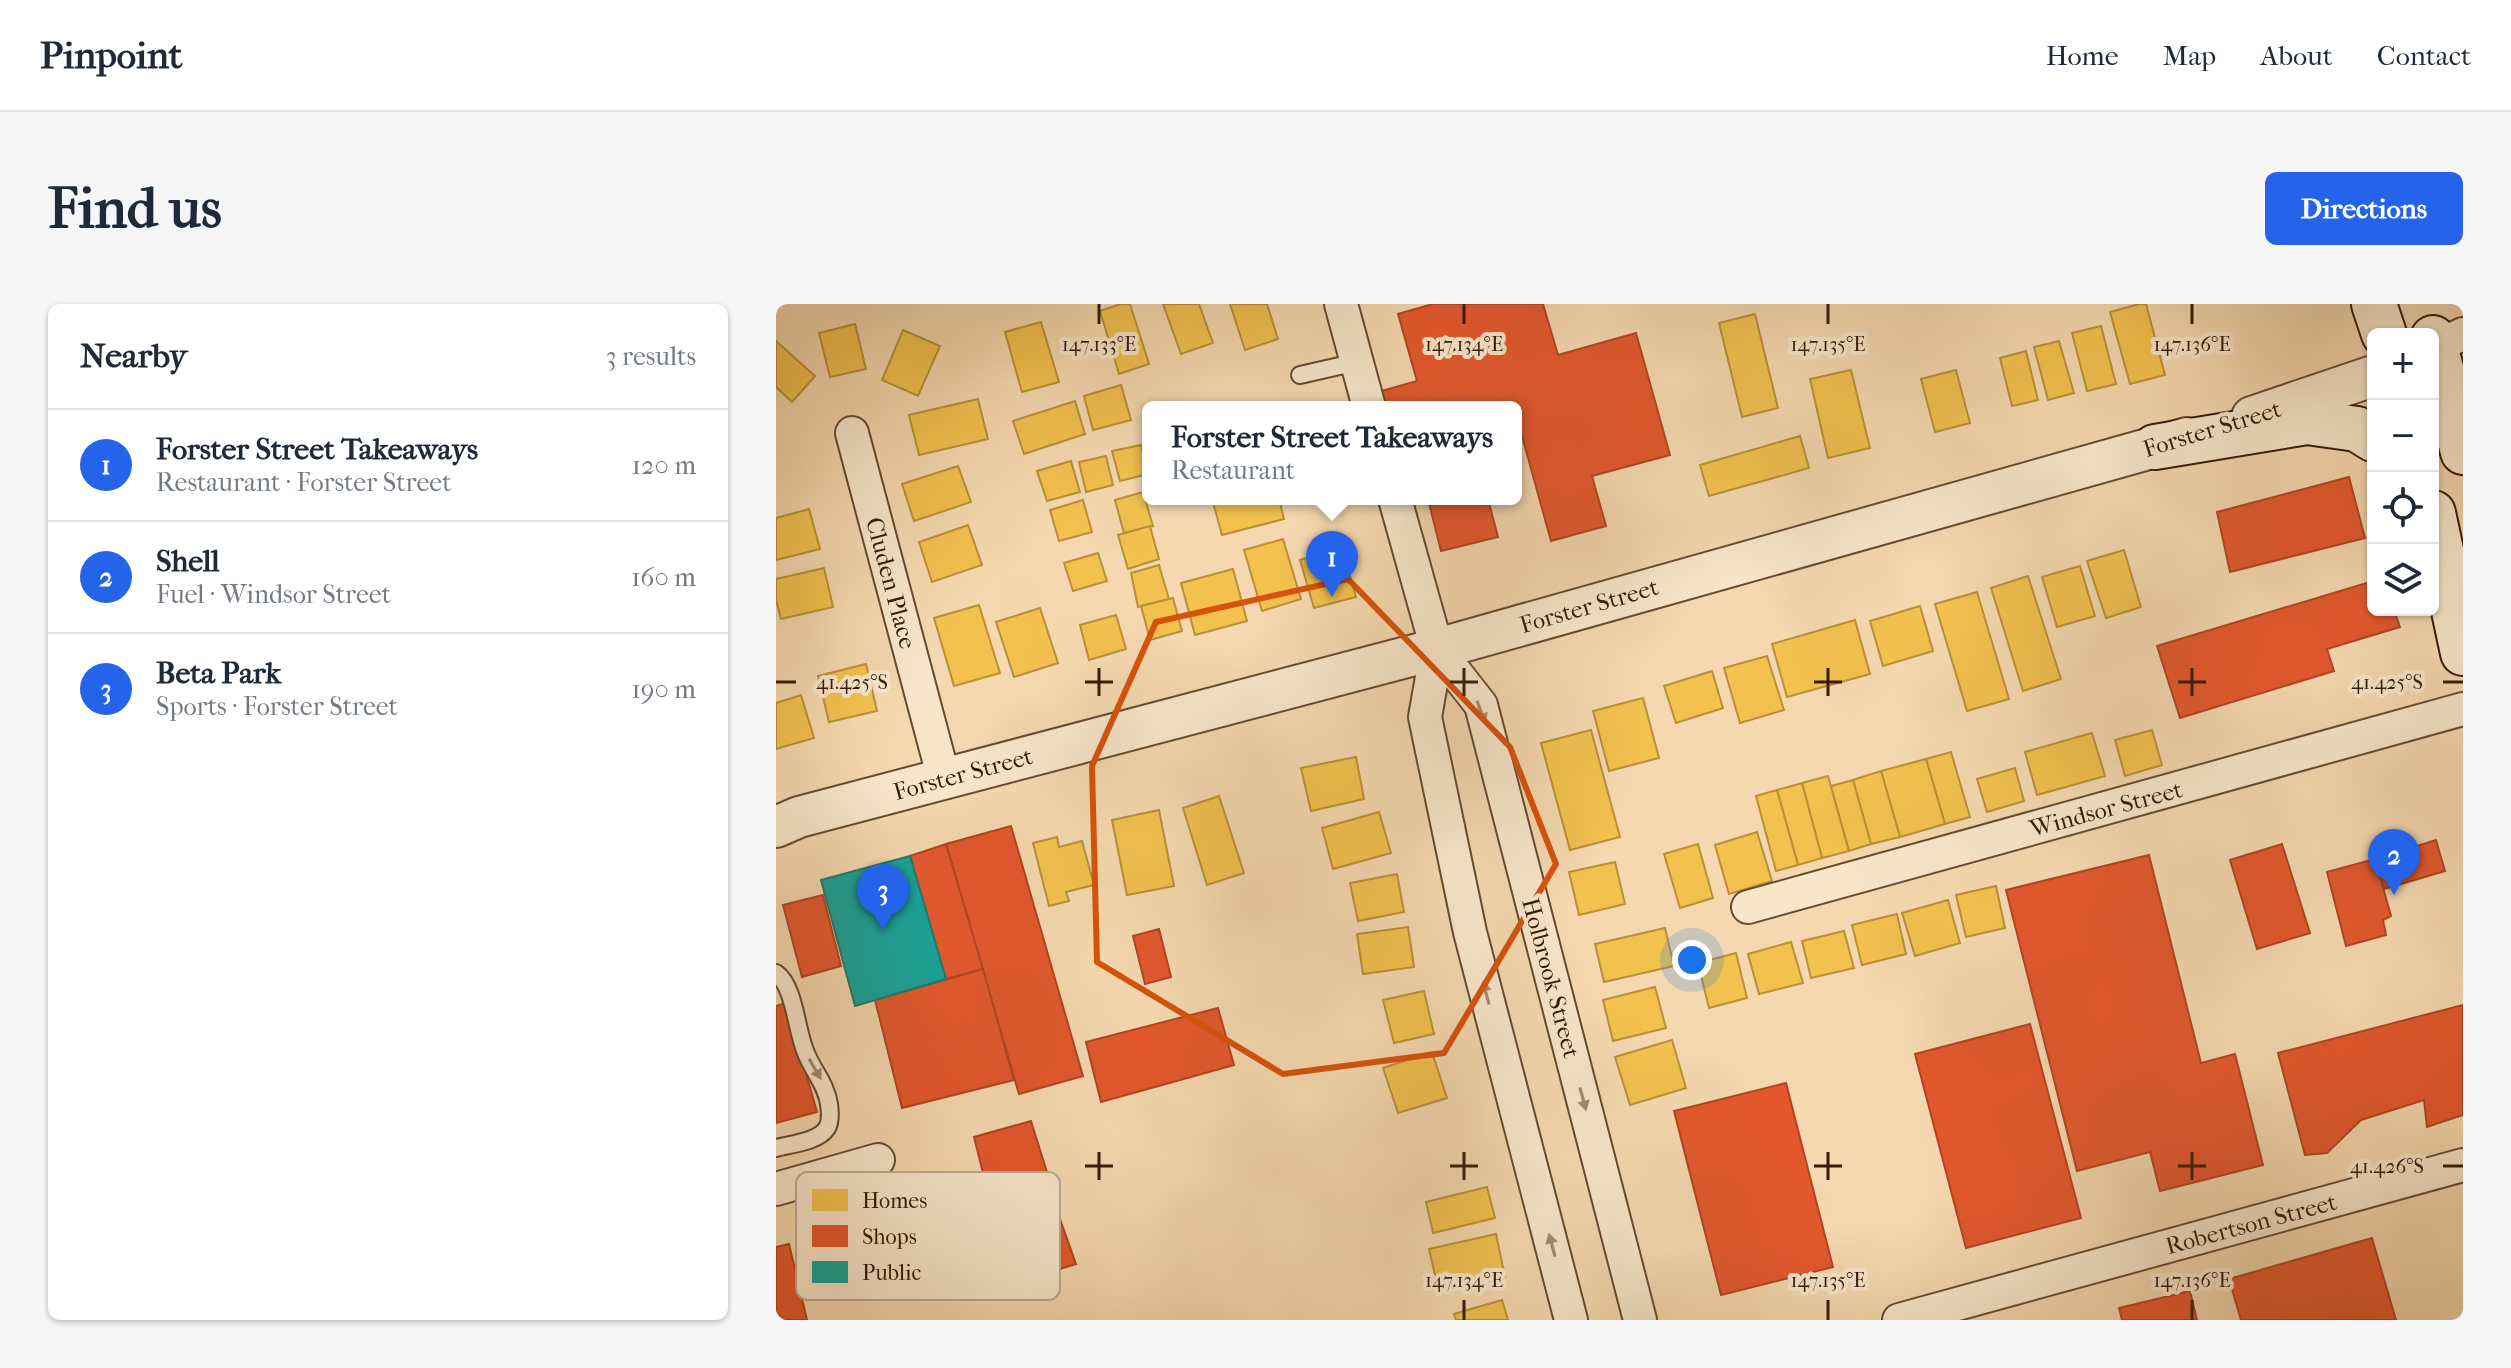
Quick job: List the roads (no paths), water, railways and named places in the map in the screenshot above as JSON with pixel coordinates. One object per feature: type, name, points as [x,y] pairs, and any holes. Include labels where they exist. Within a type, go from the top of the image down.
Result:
[{"type":"main road","points":[[2374,304],[2382,328]]},
{"type":"main road","points":[[2421,304],[2433,328]]},
{"type":"main road","points":[[2439,340],[2463,452]]},
{"type":"main road","points":[[2155,447],[2307,422],[2357,429],[2367,435]]},
{"type":"main road","points":[[2439,541],[2463,653]]},
{"type":"main road","points":[[2439,610],[2463,663]]},
{"type":"street","points":[[1341,304],[1367,401]]},
{"type":"street","name":"Forster Street","points":[[784,821],[1437,649],[2155,447],[2367,378]]},
{"type":"street","name":"Cluden Place","points":[[852,433],[944,779]]},
{"type":"street","name":"Holbrook Street","points":[[1397,505],[1437,649],[1481,705],[1640,1320]]},
{"type":"street","name":"Holbrook Street","points":[[1437,649],[1425,717],[1470,932],[1571,1320]]},
{"type":"street","name":"Windsor Street","points":[[1748,907],[2463,709]]},
{"type":"street","points":[[836,1172],[878,1160]]},
{"type":"street","name":"Robertson Street","points":[[1899,1320],[2463,1165]]},
{"type":"street","points":[[776,1189],[796,1183]]},
{"type":"lane","points":[[1300,375],[1357,362]]},
{"type":"lane","points":[[776,973],[785,982],[805,1053],[823,1083],[830,1120],[826,1130],[816,1137],[776,1148]]},
{"type":"lane","points":[[776,989],[782,990],[790,999]]},
{"type":"place","name":"Forster Street Takeaways","points":[[1332,597]]},
{"type":"place","name":"Shell","points":[[2394,895]]},
{"type":"place","name":"Beta Park","points":[[883,930]]}]
